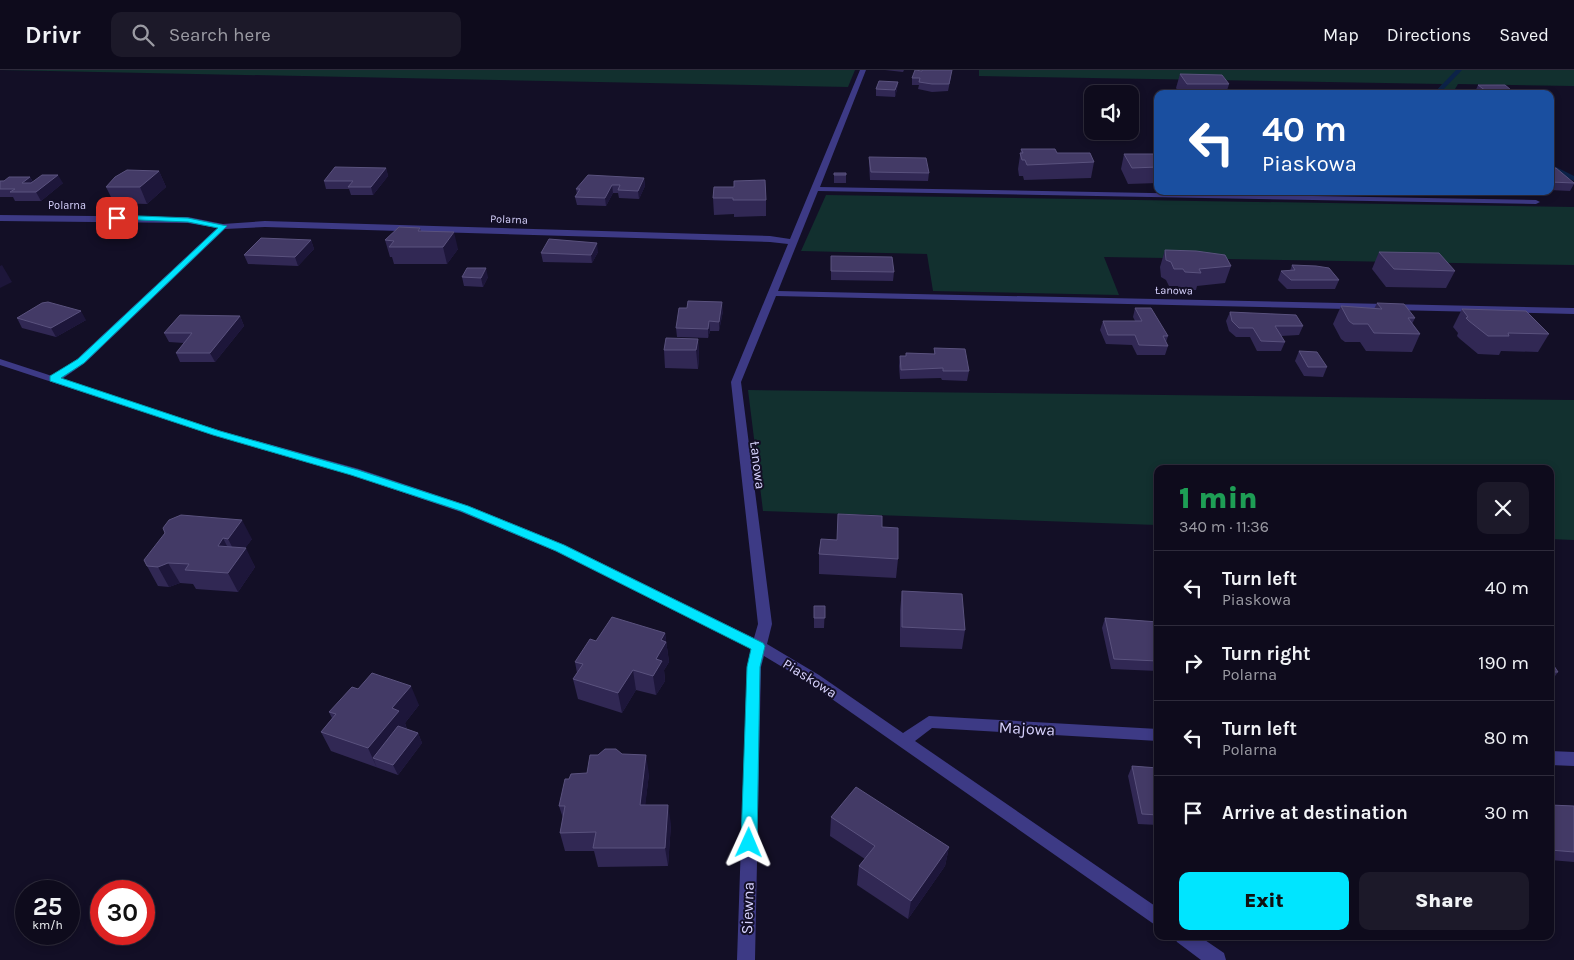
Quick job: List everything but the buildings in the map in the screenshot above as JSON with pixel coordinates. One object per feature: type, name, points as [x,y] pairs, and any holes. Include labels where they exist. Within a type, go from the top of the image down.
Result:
[{"type":"street","name":"Łanowa","points":[[758,646],[765,624],[736,382],[863,70]]},
{"type":"street","points":[[816,189],[1536,202]]},
{"type":"street","name":"Polarna","points":[[0,218],[188,220],[224,226],[265,224],[770,239],[794,242]]},
{"type":"street","points":[[54,378],[81,361],[224,226]]},
{"type":"street","name":"Łanowa","points":[[773,292],[796,295],[1574,311]]},
{"type":"street","name":"Piaskowa","points":[[0,362],[54,378],[217,433],[355,472],[464,509],[560,548],[758,646],[814,678],[1154,915]]},
{"type":"street","name":"Siewna","points":[[746,960],[754,667],[758,646]]},
{"type":"street","name":"Majowa","points":[[903,741],[929,722],[1154,735]]},
{"type":"street","points":[[1554,758],[1574,759]]},
{"type":"street","points":[[1189,940],[1217,960]]},
{"type":"green space","points":[[0,70],[855,70],[848,87]]},
{"type":"green space","points":[[979,70],[1574,70],[1574,86],[1458,84],[1454,90],[1437,90],[1442,84],[979,76]]},
{"type":"green space","points":[[826,195],[1574,207],[1574,265],[1104,257],[1119,295],[933,291],[927,254],[801,251]]},
{"type":"green space","points":[[748,390],[1574,400],[1574,540],[1554,539],[1554,465],[1154,465],[1154,525],[763,511]]},
{"type":"waterway","points":[[1440,90],[1459,70]]},
{"type":"waterway","points":[[1554,168],[1574,179]]},
{"type":"route","points":[[117,218],[188,220],[224,226],[81,361],[54,378],[217,433],[355,472],[464,509],[560,548],[758,646],[754,667],[749,843]]}]
